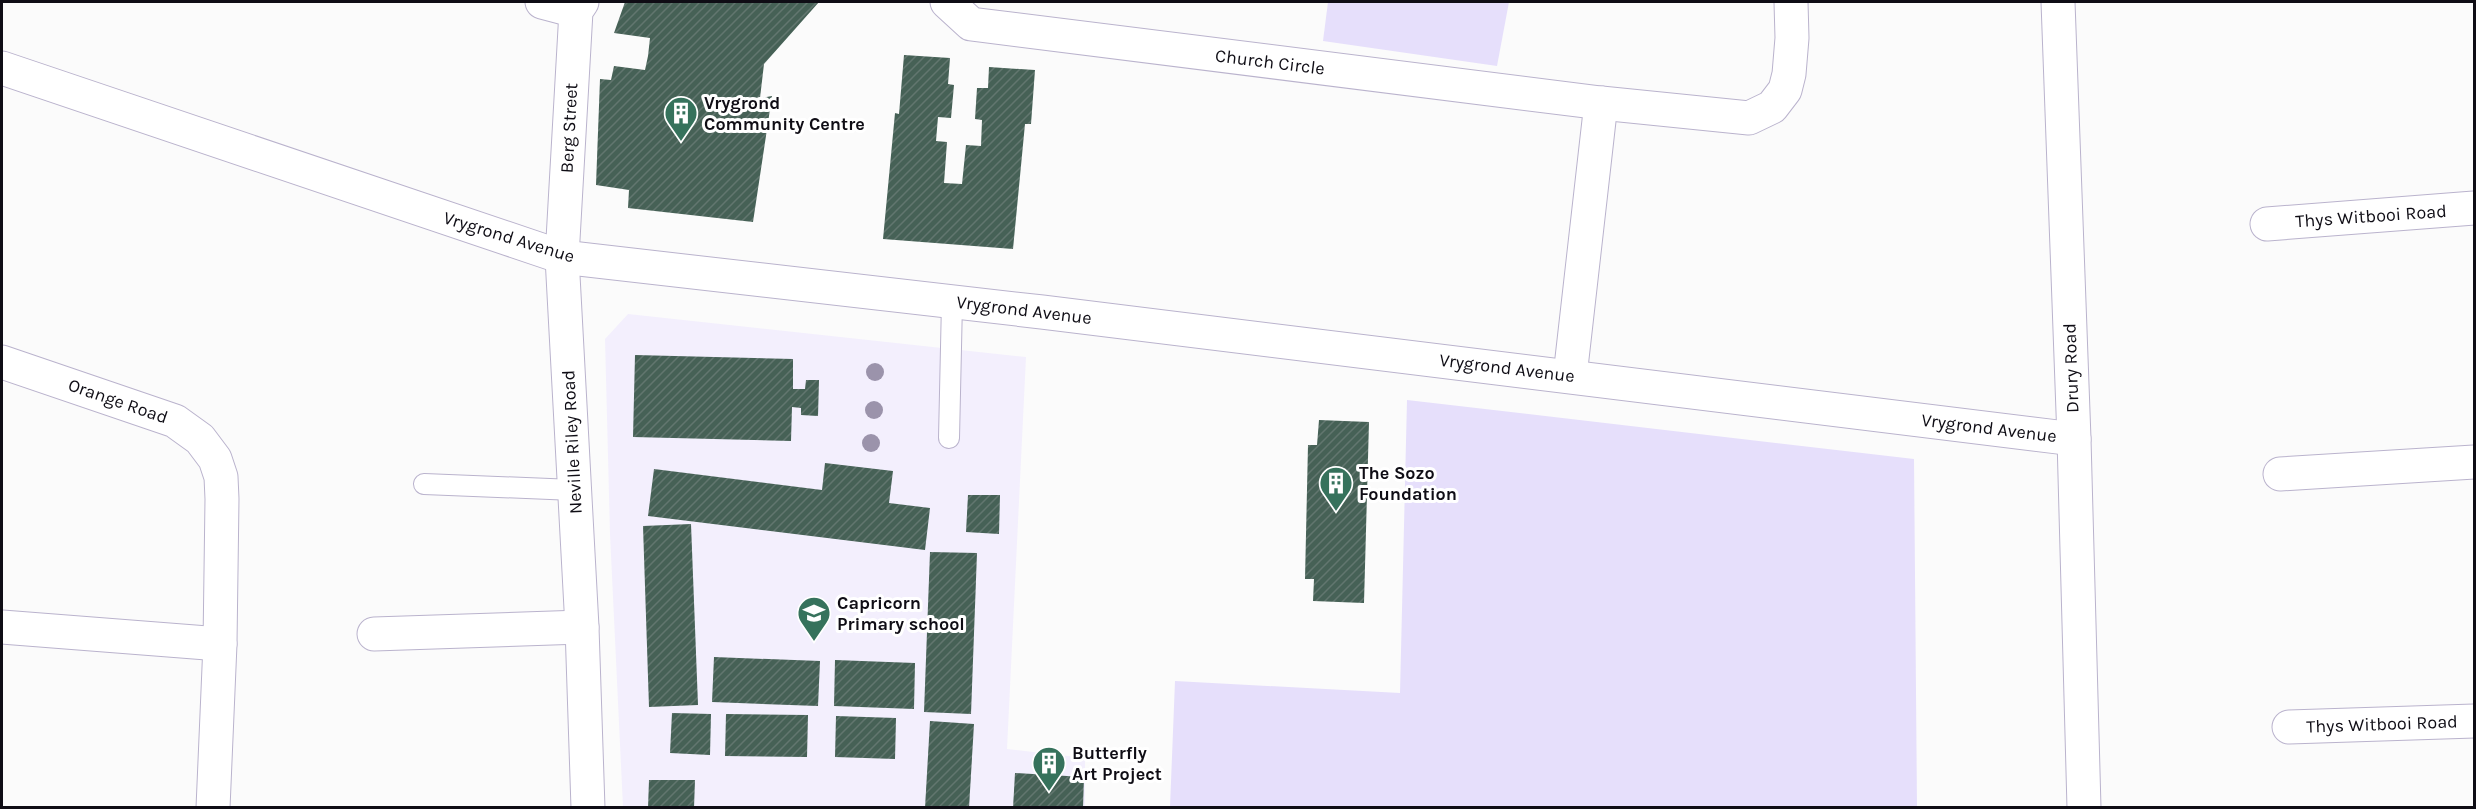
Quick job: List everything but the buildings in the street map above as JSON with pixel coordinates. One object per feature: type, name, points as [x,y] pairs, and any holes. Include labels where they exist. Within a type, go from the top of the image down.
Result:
[{"type":"street","points":[[542,2],[579,6]]},
{"type":"street","name":"Church Circle","points":[[947,2],[971,24],[1601,103],[1749,118],[1772,107],[1785,90],[1789,74],[1792,38],[1791,2]]},
{"type":"street","name":"Drury Road","points":[[2058,2],[2074,439],[2084,807]]},
{"type":"street","name":"Berg Street","points":[[562,257],[579,6]]},
{"type":"street","name":"Vrygrond Avenue","points":[[2,68],[562,257],[1570,376],[2074,439]]},
{"type":"street","points":[[1570,376],[1601,103]]},
{"type":"street","name":"Thys Witbooi Road","points":[[2267,224],[2475,208]]},
{"type":"street","name":"Neville Riley Road","points":[[562,257],[582,627],[588,807]]},
{"type":"street","name":"Orange Road","points":[[2,362],[175,421],[200,439],[215,459],[220,477],[222,500],[220,644],[213,807]]},
{"type":"street","points":[[2280,474],[2475,462]]},
{"type":"street","points":[[2,627],[220,644]]},
{"type":"street","points":[[374,634],[582,627]]},
{"type":"street","name":"Thys Witbooi Road","points":[[2289,726],[2475,721]]},
{"type":"lane","points":[[949,438],[952,302]]},
{"type":"lane","points":[[424,484],[574,490]]},
{"type":"shaded area","points":[[1328,2],[1509,2],[1497,66],[1323,41]]},
{"type":"shaded area","name":"Capricorn Primary school","points":[[628,314],[1026,357],[1007,749],[1085,758],[1085,807],[623,807],[610,534],[605,339]]},
{"type":"shaded area","points":[[1407,400],[1914,459],[1917,807],[1170,807],[1175,681],[1400,693]]},
{"type":"place","name":"Vrygrond Community Centre","points":[[681,142]]},
{"type":"place","name":"The Sozo Foundation","points":[[1336,512]]},
{"type":"place","name":"Capricorn Primary school","points":[[814,642]]},
{"type":"place","name":"Butterfly Art Project","points":[[1049,792]]}]
